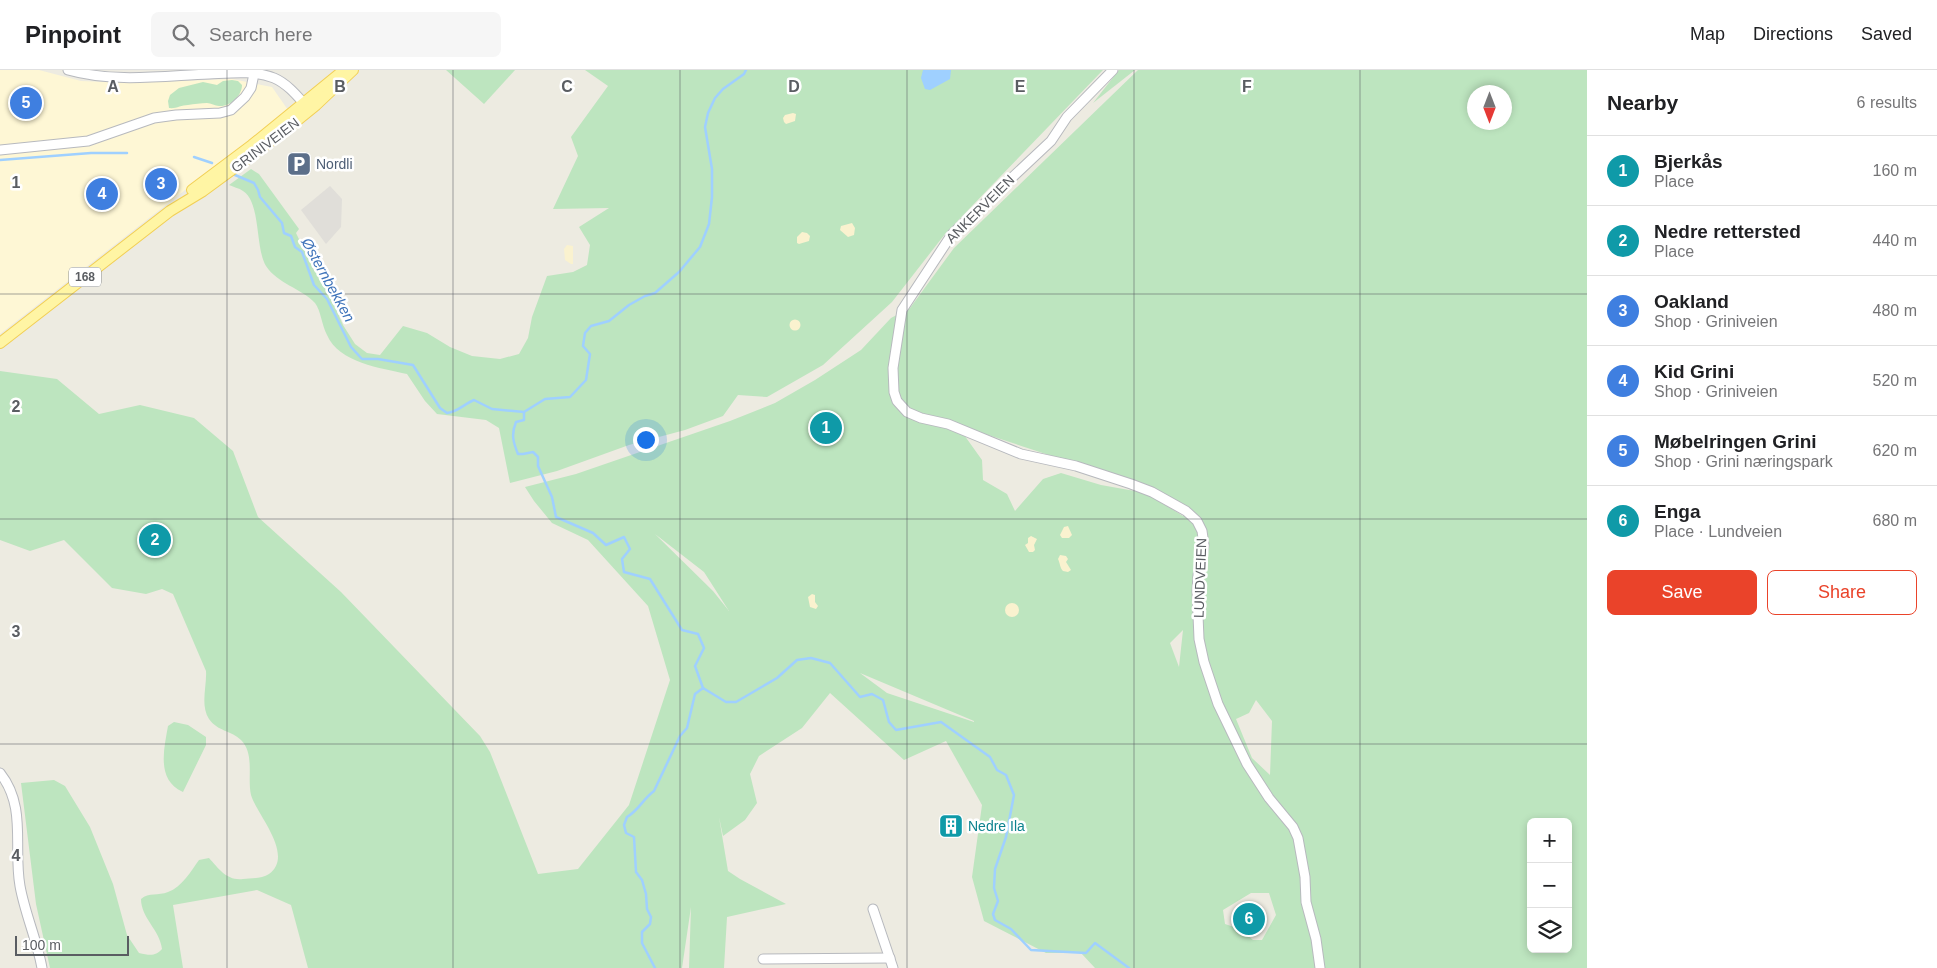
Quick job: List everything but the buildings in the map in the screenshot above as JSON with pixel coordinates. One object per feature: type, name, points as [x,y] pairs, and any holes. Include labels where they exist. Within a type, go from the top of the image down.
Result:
[{"type":"main road","name":"GRINIVEIEN","points":[[307,107],[344,70]]},
{"type":"main road","name":"GRINIVEIEN","points":[[0,343],[170,211],[178,201],[307,107],[353,70]]},
{"type":"street","points":[[68,70],[84,75],[107,78],[265,75],[281,82],[307,107]]},
{"type":"street","name":"ANKERVEIEN","points":[[902,310],[952,234],[1051,141],[1067,117],[1113,70]]},
{"type":"street","points":[[0,150],[88,141],[154,118],[220,113],[230,110],[245,98],[251,88],[254,74]]},
{"type":"street","name":"LUNDVEIEN","points":[[902,310],[894,360],[893,382],[897,401],[907,412],[921,418],[948,424],[1021,454],[1076,466],[1131,484],[1152,492],[1186,511],[1197,521],[1202,531],[1204,545],[1197,591],[1199,632],[1204,662],[1221,711],[1247,764],[1269,798],[1293,827],[1298,838],[1305,877],[1306,902],[1316,939],[1320,968]]},
{"type":"street","points":[[0,773],[10,788],[16,809],[20,887],[37,943],[42,968]]},
{"type":"street","points":[[873,909],[893,968]]},
{"type":"street","points":[[763,959],[890,958]]},
{"type":"shaded area","points":[[0,70],[39,70],[81,81],[129,83],[232,79],[272,87],[288,110],[0,334]]},
{"type":"shaded area","points":[[330,186],[342,199],[341,227],[326,244],[301,210]]},
{"type":"green space","points":[[446,70],[515,70],[484,104]]},
{"type":"green space","points":[[585,70],[1103,70],[945,234],[892,302],[823,365],[767,397],[738,395],[723,416],[685,430],[629,445],[557,471],[510,483],[499,428],[486,420],[437,414],[425,401],[407,374],[362,363],[341,352],[333,344],[325,331],[315,303],[303,293],[283,282],[266,266],[260,248],[253,205],[243,191],[229,185],[251,169],[259,174],[299,229],[296,233],[314,270],[334,282],[336,309],[343,325],[355,344],[367,353],[380,355],[403,326],[427,333],[450,347],[472,356],[500,359],[519,354],[528,338],[532,317],[547,276],[573,272],[587,265],[590,245],[579,227],[609,208],[553,209],[578,156],[571,137],[608,86]]},
{"type":"green space","points":[[1119,70],[1135,70],[1093,103]]},
{"type":"green space","points":[[1138,70],[1587,70],[1587,968],[1095,968],[1081,953],[1046,953],[984,921],[972,877],[982,805],[946,741],[904,760],[830,693],[802,728],[759,756],[750,774],[757,803],[745,820],[723,836],[719,817],[728,871],[786,904],[727,917],[724,968],[689,968],[691,907],[682,968],[308,968],[291,905],[257,890],[173,905],[183,968],[50,968],[36,904],[21,783],[54,780],[65,786],[90,827],[113,884],[127,935],[139,953],[149,955],[162,949],[161,942],[144,912],[141,899],[173,890],[186,878],[199,860],[209,858],[228,876],[243,879],[266,876],[276,866],[278,856],[272,835],[251,795],[249,759],[245,746],[237,737],[212,723],[206,714],[204,702],[206,671],[173,594],[162,589],[146,594],[112,588],[64,540],[30,551],[0,540],[0,371],[57,379],[99,414],[140,405],[194,418],[233,451],[258,517],[341,592],[480,736],[490,752],[538,874],[578,869],[629,805],[670,680],[648,606],[588,540],[552,523],[525,487],[576,474],[730,421],[775,403],[861,350],[891,318],[910,308],[954,248]],"holes":[[[912,410],[1119,478],[1185,512],[1183,516],[1146,493],[1101,485],[1061,473],[1043,479],[1015,511],[1007,494],[983,480],[982,460],[962,432]],[[655,534],[704,572],[729,611],[713,591]],[[1183,630],[1179,667],[1170,643]],[[860,673],[974,722],[887,693]],[[1256,700],[1272,721],[1270,775],[1252,758],[1236,719],[1249,713]],[[1251,893],[1269,893],[1276,915],[1262,940],[1253,940],[1240,929],[1225,924],[1223,910]]]},
{"type":"green space","points":[[223,81],[238,81],[242,85],[238,97],[227,105],[219,106],[202,103],[169,108],[168,101],[170,95],[179,88],[203,82],[217,85]]},
{"type":"green space","points":[[174,722],[188,725],[206,737],[206,745],[183,792],[174,787],[165,772],[164,754],[168,726]]},
{"type":"sand","points":[[796,114],[795,121],[786,124],[783,118],[785,115]]},
{"type":"sand","points":[[852,223],[855,228],[854,235],[848,237],[840,230],[841,226]]},
{"type":"sand","points":[[802,232],[810,236],[809,241],[799,244],[797,243],[797,237]]},
{"type":"sand","points":[[567,245],[573,246],[573,264],[565,260],[564,249]]},
{"type":"sand","points":[[793,320],[797,320],[800,325],[799,329],[793,330],[790,327],[790,323]]},
{"type":"sand","points":[[1068,526],[1072,535],[1069,538],[1062,538],[1060,535],[1064,527]]},
{"type":"sand","points":[[1031,536],[1037,539],[1034,545],[1035,550],[1029,552],[1025,545]]},
{"type":"sand","points":[[1060,555],[1066,556],[1068,559],[1066,562],[1071,570],[1068,572],[1063,571],[1061,568],[1058,559]]},
{"type":"sand","points":[[812,594],[815,595],[815,602],[818,606],[816,609],[810,607],[808,597]]},
{"type":"sand","points":[[1012,603],[1017,605],[1019,610],[1017,615],[1012,617],[1007,615],[1005,610],[1007,605]]},
{"type":"water","points":[[923,70],[951,70],[950,79],[930,90],[925,89],[921,78]]},
{"type":"waterway","name":"Østernbekken","points":[[235,175],[254,183],[260,197],[282,223],[284,233],[291,236],[295,247],[302,252],[314,285],[327,299],[351,347],[362,359],[378,359],[413,365],[440,408],[447,413],[474,400],[492,409],[524,412],[545,399],[570,397],[586,380],[590,354],[583,346],[585,333],[591,326],[609,321],[629,305],[655,293],[679,272],[700,247],[709,224],[712,197],[712,169],[705,127],[708,113],[715,98],[723,89],[744,74],[746,70]]},
{"type":"waterway","name":"Østernbekken","points":[[0,160],[91,153],[127,153]]},
{"type":"waterway","name":"Østernbekken","points":[[194,157],[212,163]]},
{"type":"waterway","points":[[524,413],[524,420],[516,422],[514,426],[513,438],[515,446],[518,454],[533,452],[538,457],[538,466],[552,497],[556,517],[593,533],[606,545],[624,537],[630,549],[622,559],[624,572],[650,579],[682,630],[698,634],[704,648],[695,666],[703,688]]},
{"type":"waterway","points":[[703,688],[726,702],[736,702],[777,678],[797,660],[811,658],[830,663],[860,697],[872,694],[883,700],[889,722],[896,730],[941,722],[990,757],[997,770],[1006,775],[1014,795],[1006,837],[995,869],[994,888],[998,901],[993,914],[995,920],[1011,929],[1031,950],[1086,953],[1095,943],[1129,968]]},
{"type":"waterway","points":[[655,968],[642,943],[642,932],[650,924],[651,917],[647,909],[646,894],[642,880],[636,872],[634,837],[626,833],[624,825],[627,817],[654,791],[680,736],[687,728],[695,694],[703,688]]},
{"type":"place","name":"Møbelringen Grini","points":[[26,103]]},
{"type":"place","name":"Nordli","points":[[299,164]]},
{"type":"place","name":"Oakland","points":[[161,184]]},
{"type":"place","name":"Kid Grini","points":[[102,194]]},
{"type":"place","name":"Bjerkås","points":[[826,428]]},
{"type":"place","name":"Nedre rettersted","points":[[155,540]]},
{"type":"place","name":"Nedre Ila","points":[[951,826]]},
{"type":"place","name":"Enga","points":[[1249,919]]}]
